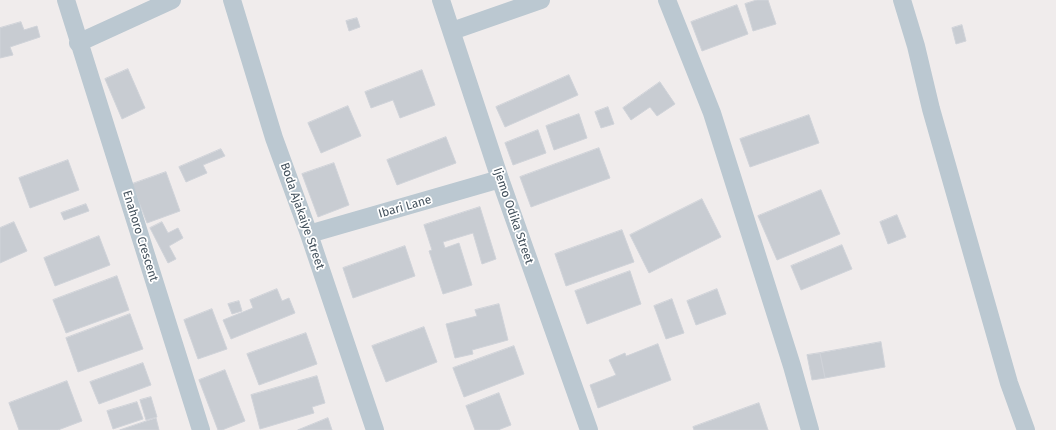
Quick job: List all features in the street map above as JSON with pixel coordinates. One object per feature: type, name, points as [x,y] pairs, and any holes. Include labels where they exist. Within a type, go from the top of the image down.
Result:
[{"type":"street","name":"Enahoro Crescent","points":[[66,0],[78,43],[201,430]]},
{"type":"street","points":[[78,43],[172,0]]},
{"type":"street","name":"Boda Ajakaiye Street","points":[[232,0],[274,138],[309,234],[375,430]]},
{"type":"street","name":"Ijemo Odika Street","points":[[442,0],[500,179],[589,430]]},
{"type":"street","points":[[452,31],[541,0]]},
{"type":"street","points":[[667,0],[712,113],[790,359],[810,430]]},
{"type":"street","points":[[902,0],[916,46],[931,109],[1009,383],[1026,430]]},
{"type":"street","name":"Ibari Lane","points":[[309,234],[500,179]]},
{"type":"building","points":[[757,0],[768,0],[776,24],[753,31],[745,4]]},
{"type":"building","points":[[737,5],[748,34],[702,51],[691,22]]},
{"type":"building","points":[[357,18],[360,27],[349,31],[346,21]]},
{"type":"building","points":[[21,22],[24,30],[37,26],[40,37],[10,47],[13,55],[0,58],[0,28]]},
{"type":"building","points":[[962,25],[966,41],[956,44],[952,28]]},
{"type":"building","points":[[128,69],[145,108],[122,119],[105,79]]},
{"type":"building","points":[[422,70],[435,105],[400,118],[393,100],[371,108],[365,92]]},
{"type":"building","points":[[569,75],[578,95],[505,127],[496,107]]},
{"type":"building","points":[[660,82],[675,104],[657,116],[650,107],[631,120],[623,108]]},
{"type":"building","points":[[348,106],[361,136],[321,153],[308,123]]},
{"type":"building","points":[[608,107],[614,124],[601,128],[595,112]]},
{"type":"building","points":[[579,114],[587,138],[554,150],[546,126]]},
{"type":"building","points":[[809,115],[819,143],[750,167],[740,139]]},
{"type":"building","points":[[538,130],[546,153],[513,165],[505,143]]},
{"type":"building","points":[[446,137],[456,163],[397,185],[387,160]]},
{"type":"building","points":[[599,148],[610,178],[531,207],[520,177]]},
{"type":"building","points":[[221,149],[225,156],[203,165],[207,173],[186,182],[179,167]]},
{"type":"building","points":[[68,160],[79,190],[30,208],[19,178]]},
{"type":"building","points":[[334,163],[349,205],[318,217],[302,174]]},
{"type":"building","points":[[166,172],[180,211],[147,223],[132,184]]},
{"type":"building","points":[[821,190],[840,234],[777,260],[758,216]]},
{"type":"building","points":[[702,199],[721,237],[649,273],[630,235]]},
{"type":"building","points":[[86,204],[89,211],[64,220],[61,213]]},
{"type":"building","points":[[480,207],[496,259],[482,264],[473,233],[443,242],[445,248],[459,243],[472,285],[443,294],[429,251],[432,250],[424,225]]},
{"type":"building","points":[[897,215],[906,237],[888,244],[880,222]]},
{"type":"building","points":[[14,222],[27,251],[0,263],[0,228]]},
{"type":"building","points":[[162,222],[168,233],[178,228],[183,238],[169,246],[176,259],[168,263],[150,228]]},
{"type":"building","points":[[622,230],[634,262],[566,286],[555,254]]},
{"type":"building","points":[[99,236],[110,265],[55,286],[44,258]]},
{"type":"building","points":[[842,245],[852,269],[801,290],[791,266]]},
{"type":"building","points":[[405,246],[415,276],[353,298],[343,268]]},
{"type":"building","points":[[630,271],[641,304],[587,324],[575,291]]},
{"type":"building","points":[[117,276],[129,310],[66,333],[53,300]]},
{"type":"building","points":[[277,289],[282,301],[289,298],[295,313],[231,339],[223,320],[253,308],[250,300]]},
{"type":"building","points":[[717,289],[726,314],[696,325],[687,301]]},
{"type":"building","points":[[672,299],[684,333],[666,339],[654,306]]},
{"type":"building","points":[[239,301],[242,311],[232,314],[228,304]]},
{"type":"building","points":[[499,304],[508,340],[472,350],[473,354],[455,358],[446,324],[477,316],[475,310]]},
{"type":"building","points":[[212,309],[227,349],[198,359],[184,320]]},
{"type":"building","points":[[130,314],[143,349],[78,372],[66,338]]},
{"type":"building","points":[[424,327],[437,362],[386,382],[372,346]]},
{"type":"building","points":[[306,333],[317,364],[259,385],[247,354]]},
{"type":"building","points":[[881,342],[885,367],[825,378],[820,353]]},
{"type":"building","points":[[658,344],[671,380],[598,408],[590,385],[616,375],[609,360],[625,353],[626,356]]},
{"type":"building","points":[[514,346],[524,374],[464,397],[453,368]]},
{"type":"building","points":[[820,353],[825,378],[812,380],[807,355]]},
{"type":"building","points":[[143,363],[151,385],[99,404],[90,382]]},
{"type":"building","points":[[225,370],[245,421],[222,430],[218,430],[199,380]]},
{"type":"building","points":[[317,376],[325,403],[312,407],[314,413],[260,429],[251,395]]},
{"type":"building","points":[[67,381],[82,421],[58,430],[19,430],[9,403]]},
{"type":"building","points":[[499,393],[511,425],[498,430],[475,430],[466,406]]},
{"type":"building","points":[[151,397],[157,417],[146,420],[140,400]]},
{"type":"building","points":[[137,402],[143,419],[113,429],[107,411]]},
{"type":"building","points":[[759,403],[768,430],[694,430],[693,427]]},
{"type":"building","points":[[156,418],[159,430],[120,430]]},
{"type":"building","points":[[328,418],[332,430],[298,430]]}]
